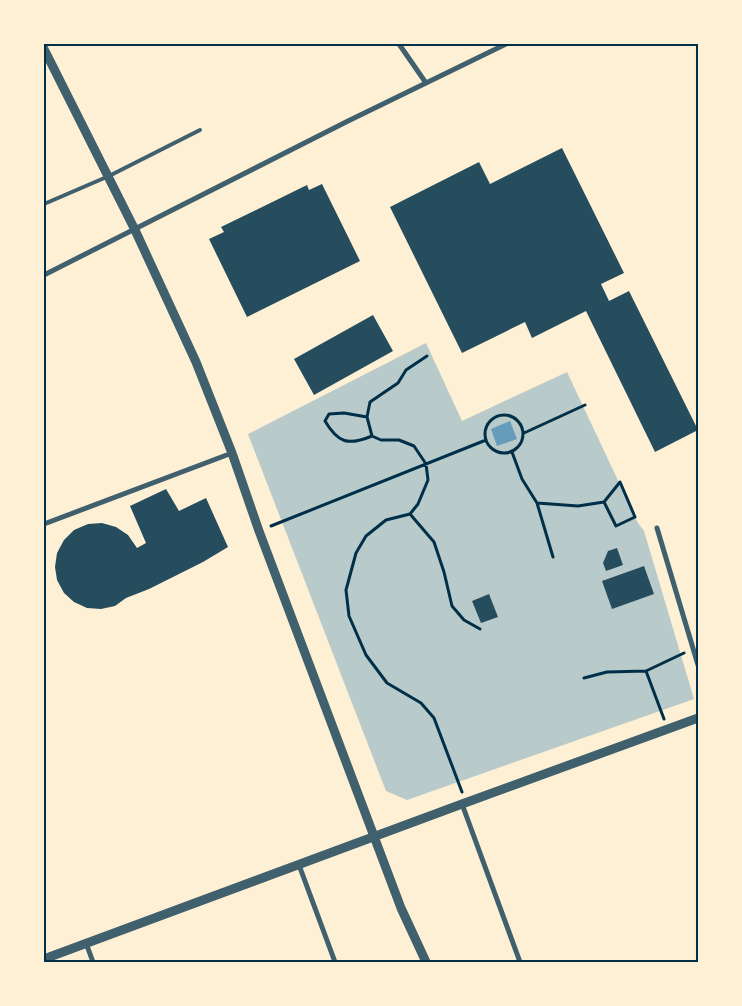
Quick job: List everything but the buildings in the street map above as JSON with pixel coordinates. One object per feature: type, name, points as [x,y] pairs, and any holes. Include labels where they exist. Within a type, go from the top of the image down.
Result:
[{"type":"street","points":[[399,44],[426,83]]},
{"type":"street","points":[[44,275],[346,122],[506,44]]},
{"type":"street","points":[[44,49],[109,176],[182,328],[232,454],[259,531],[401,908],[426,962]]},
{"type":"street","points":[[44,524],[232,454]]},
{"type":"street","points":[[657,528],[698,665]]},
{"type":"street","points":[[692,649],[698,647]]},
{"type":"street","points":[[44,958],[698,718]]},
{"type":"street","points":[[464,803],[520,962]]},
{"type":"street","points":[[299,865],[335,962]]},
{"type":"street","points":[[86,942],[93,962]]},
{"type":"lane","points":[[44,204],[109,176],[200,130]]},
{"type":"path","points":[[372,436],[367,417],[370,402],[398,383],[406,370],[427,356]]},
{"type":"path","points":[[524,433],[585,404]]},
{"type":"path","points":[[367,417],[329,414],[325,421],[333,434],[344,440],[359,441],[372,436],[381,440],[399,440],[414,446],[426,464],[428,480],[418,504],[410,514],[386,520],[366,536],[356,553],[346,590],[348,616],[366,655],[387,683],[421,703],[434,718],[464,803]]},
{"type":"path","points":[[501,415],[514,417],[523,426],[524,433],[521,444],[512,452],[499,453],[489,446],[486,440],[486,427],[494,417],[501,415]]},
{"type":"path","points":[[259,531],[486,440]]},
{"type":"path","points":[[512,452],[522,478],[537,503],[553,557]]},
{"type":"path","points":[[537,503],[578,506],[604,502],[620,482],[634,517],[616,526],[604,502]]},
{"type":"path","points":[[410,514],[434,542],[444,572],[452,606],[464,620],[480,629]]},
{"type":"path","points":[[584,678],[607,672],[646,671],[692,649]]},
{"type":"path","points":[[646,671],[667,728]]},
{"type":"shaded area","points":[[426,343],[462,421],[567,372],[638,523],[644,531],[694,699],[407,800],[386,791],[248,434]]},
{"type":"water","points":[[510,421],[517,439],[497,446],[491,429]]}]
